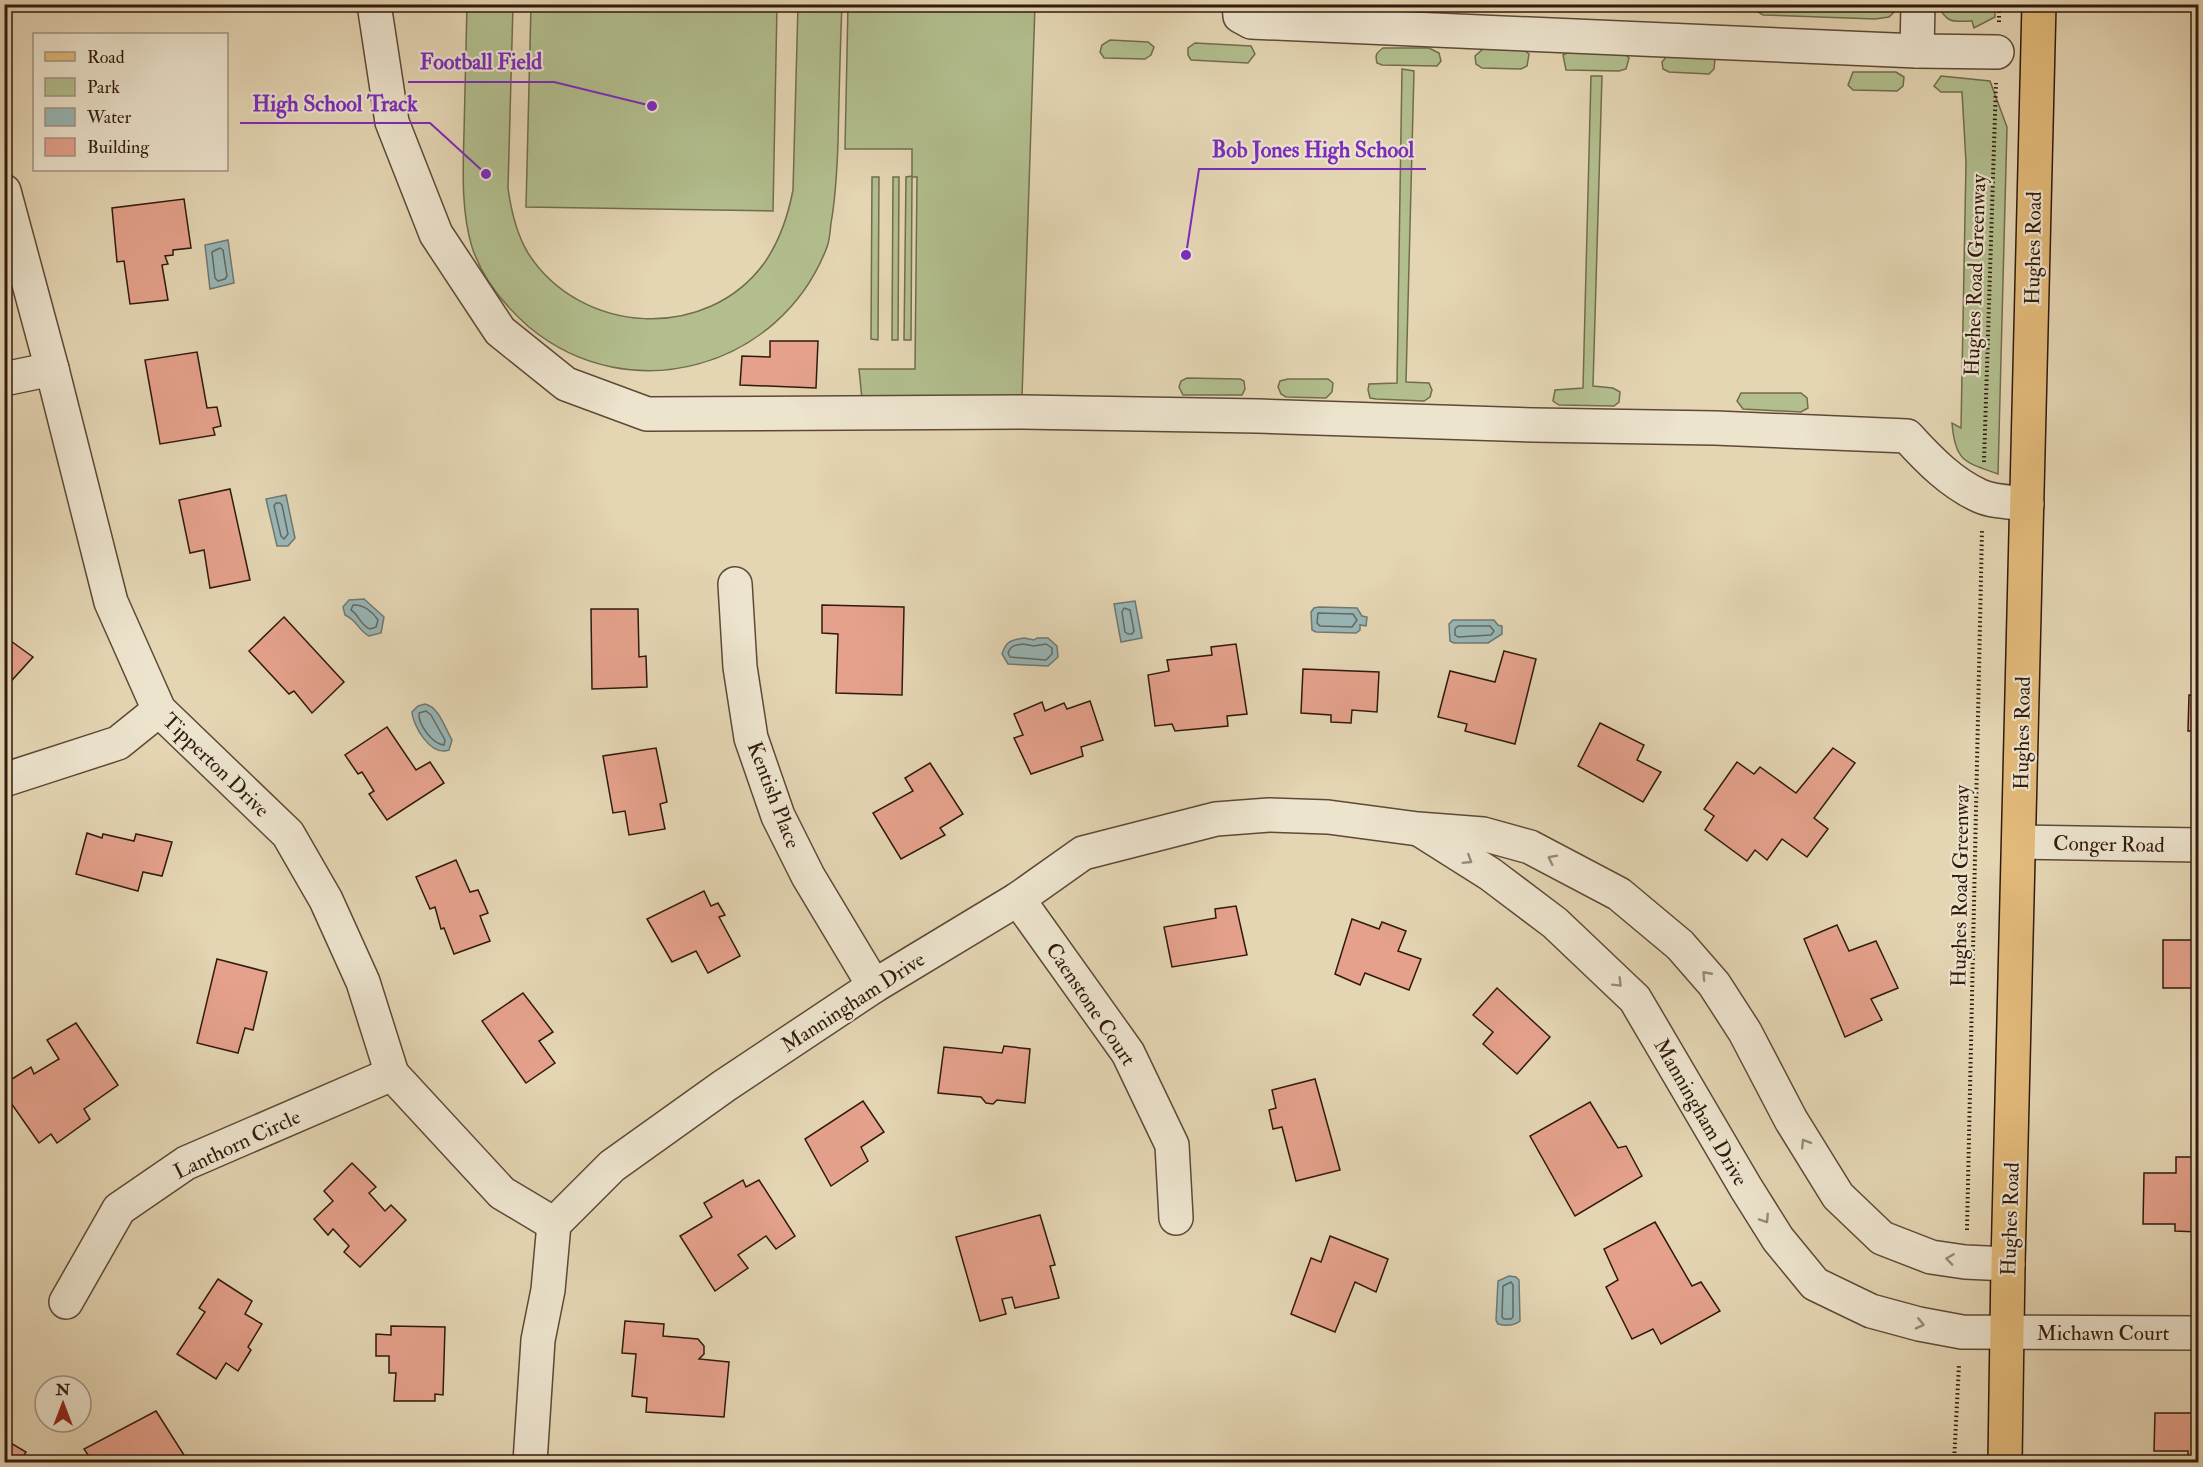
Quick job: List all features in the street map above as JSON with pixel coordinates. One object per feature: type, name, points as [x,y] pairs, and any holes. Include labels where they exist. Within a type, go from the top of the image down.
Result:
[{"type":"main road","name":"Hughes Road","points":[[2005,1462],[2039,4]]},
{"type":"street","points":[[374,4],[392,122],[436,234],[500,331],[566,384],[647,414],[1022,412],[1258,416],[1715,428],[1907,436],[1949,476],[1979,496],[2027,504]]},
{"type":"street","points":[[1239,4],[1240,16],[1251,22],[1917,51],[1997,52]]},
{"type":"street","points":[[1917,51],[1918,4]]},
{"type":"street","name":"Tipperton Drive","points":[[4,192],[111,602],[159,710],[288,834],[326,900],[358,972],[392,1074],[502,1193],[555,1224]]},
{"type":"street","points":[[4,379],[52,369]]},
{"type":"street","name":"Kentish Place","points":[[735,584],[740,667],[750,738],[778,816],[808,876],[874,986]]},
{"type":"street","points":[[4,780],[118,743],[159,710]]},
{"type":"street","name":"Manningham Drive","points":[[555,1224],[612,1166],[724,1086],[874,986],[1018,899],[1083,853],[1216,819],[1269,815],[1316,817],[1483,834],[1530,847],[1619,894],[1680,945],[1714,984],[1744,1032],[1791,1120],[1838,1196],[1881,1238],[1931,1257],[1965,1262],[2008,1264]]},
{"type":"street","name":"Manningham Drive","points":[[1418,829],[1490,874],[1555,923],[1635,999],[1752,1198],[1778,1239],[1815,1284],[1871,1311],[1919,1324],[1962,1332],[2008,1333]]},
{"type":"street","name":"Conger Road","points":[[2019,842],[2199,845]]},
{"type":"street","name":"Caenstone Court","points":[[1018,899],[1128,1053],[1172,1144],[1176,1218]]},
{"type":"street","name":"Lanthorn Circle","points":[[66,1302],[119,1209],[186,1163],[392,1074]]},
{"type":"street","points":[[530,1462],[538,1340],[548,1290],[555,1224]]},
{"type":"street","name":"Michawn Court","points":[[2008,1333],[2199,1333]]},
{"type":"path","points":[[1999,4],[1999,10]]},
{"type":"path","name":"Hughes Road Greenway","points":[[1984,463],[1996,88]]},
{"type":"path","name":"Hughes Road Greenway","points":[[1967,1231],[1982,530]]},
{"type":"path","points":[[1954,1462],[1959,1359]]},
{"type":"green space","points":[[1736,4],[1901,5],[1889,17],[1875,19],[1763,15],[1750,7],[1736,8]]},
{"type":"green space","points":[[467,5],[513,5],[508,188],[515,221],[528,253],[551,280],[579,300],[611,313],[644,319],[678,316],[711,306],[740,288],[765,262],[783,228],[793,190],[798,5],[842,5],[837,173],[829,241],[805,289],[775,322],[739,348],[699,364],[656,371],[612,367],[569,353],[529,327],[511,310],[495,291],[482,270],[468,233],[463,176]]},
{"type":"green space","points":[[531,5],[777,5],[773,211],[526,207]]},
{"type":"green space","points":[[848,5],[1035,5],[1022,397],[862,399],[859,369],[915,369],[917,177],[912,177],[911,340],[904,340],[906,177],[912,176],[912,149],[845,149]]},
{"type":"green space","points":[[1938,5],[1995,5],[1995,17],[1974,28],[1972,21],[1955,21],[1947,18]]},
{"type":"green space","points":[[1110,40],[1148,42],[1154,47],[1151,55],[1145,59],[1104,58],[1100,52],[1102,45]]},
{"type":"green space","points":[[1195,43],[1251,46],[1255,54],[1248,63],[1191,60],[1188,48]]},
{"type":"green space","points":[[1383,48],[1429,48],[1439,53],[1441,61],[1437,66],[1382,65],[1377,63],[1376,56]]},
{"type":"green space","points":[[1483,49],[1524,50],[1529,54],[1527,66],[1521,69],[1482,68],[1476,64],[1475,56]]},
{"type":"green space","points":[[1569,52],[1623,52],[1629,58],[1626,69],[1619,71],[1566,70],[1563,55]]},
{"type":"green space","points":[[1667,56],[1715,59],[1714,69],[1709,74],[1669,72],[1663,69],[1662,62]]},
{"type":"green space","points":[[1402,69],[1414,71],[1406,382],[1429,383],[1432,390],[1430,397],[1424,401],[1370,398],[1368,390],[1369,384],[1397,383]]},
{"type":"green space","points":[[1853,72],[1896,72],[1904,77],[1903,86],[1897,91],[1853,90],[1848,85]]},
{"type":"green space","points":[[1591,76],[1602,76],[1593,386],[1613,388],[1620,392],[1619,402],[1614,406],[1559,405],[1553,401],[1555,390],[1583,388]]},
{"type":"green space","points":[[1941,76],[1990,81],[2007,127],[1998,474],[1969,463],[1963,458],[1953,436],[1952,423],[1961,428],[1966,162],[1962,92],[1941,92],[1934,86]]},
{"type":"green space","points":[[872,177],[879,177],[878,340],[871,339]]},
{"type":"green space","points":[[893,177],[899,177],[898,340],[892,340]]},
{"type":"green space","points":[[1187,378],[1240,379],[1244,381],[1245,389],[1242,395],[1183,395],[1179,387],[1181,381]]},
{"type":"green space","points":[[1328,379],[1333,383],[1332,392],[1326,398],[1286,397],[1281,394],[1278,387],[1280,381]]},
{"type":"green space","points":[[1741,393],[1801,393],[1807,398],[1808,408],[1801,412],[1743,409],[1737,401]]},
{"type":"water","points":[[228,240],[234,283],[210,289],[205,245]]},
{"type":"water","points":[[286,495],[295,538],[288,546],[277,546],[266,499]]},
{"type":"water","points":[[364,599],[384,617],[381,633],[369,636],[345,615],[343,607],[349,600]]},
{"type":"water","points":[[1135,601],[1142,638],[1121,642],[1114,604]]},
{"type":"water","points":[[1314,608],[1357,608],[1362,616],[1367,617],[1366,626],[1360,625],[1360,630],[1356,633],[1316,632],[1312,630],[1311,612]]},
{"type":"water","points":[[1453,620],[1494,620],[1502,626],[1502,634],[1488,643],[1454,643],[1450,641],[1449,624]]},
{"type":"water","points":[[1024,638],[1034,640],[1048,638],[1057,646],[1058,657],[1048,666],[1008,664],[1002,654],[1005,646],[1012,641]]},
{"type":"water","points":[[425,704],[434,709],[444,724],[452,740],[449,750],[436,749],[419,732],[412,712],[418,706]]},
{"type":"water","points":[[1509,1276],[1519,1280],[1520,1321],[1513,1325],[1504,1325],[1498,1324],[1496,1320],[1498,1281]]},
{"type":"building","points":[[184,199],[191,248],[173,250],[173,255],[165,256],[168,264],[162,265],[168,300],[130,304],[124,261],[117,262],[112,208]]},
{"type":"building","points":[[770,341],[818,341],[816,388],[740,385],[742,356],[770,357]]},
{"type":"building","points":[[197,352],[207,408],[217,407],[221,426],[213,428],[215,435],[160,444],[145,360]]},
{"type":"building","points":[[230,489],[250,580],[210,588],[204,550],[190,553],[179,500]]},
{"type":"building","points":[[822,605],[904,607],[902,695],[836,693],[838,634],[822,633]]},
{"type":"building","points":[[591,609],[638,609],[639,657],[646,656],[647,687],[592,689]]},
{"type":"building","points":[[284,617],[344,682],[312,713],[294,691],[289,694],[249,651]]},
{"type":"building","points":[[4,636],[33,657],[4,689]]},
{"type":"building","points":[[1236,644],[1247,714],[1227,716],[1228,726],[1175,731],[1172,724],[1155,726],[1148,675],[1169,671],[1167,660],[1212,655],[1211,647]]},
{"type":"building","points":[[1504,651],[1536,659],[1515,744],[1465,731],[1467,724],[1438,717],[1450,671],[1495,682]]},
{"type":"building","points":[[1303,669],[1379,672],[1377,712],[1352,710],[1351,723],[1331,722],[1331,715],[1301,713]]},
{"type":"building","points":[[2189,695],[2198,696],[2198,731],[2188,731]]},
{"type":"building","points":[[1090,701],[1103,740],[1081,747],[1083,756],[1031,774],[1014,738],[1023,735],[1014,714],[1042,702],[1045,711],[1064,703],[1067,709]]},
{"type":"building","points":[[1600,723],[1644,745],[1637,760],[1661,772],[1643,802],[1578,766]]},
{"type":"building","points":[[387,727],[416,770],[430,762],[444,783],[387,820],[369,794],[374,791],[362,772],[358,774],[345,755]]},
{"type":"building","points":[[656,748],[667,802],[660,804],[665,829],[629,835],[625,811],[613,813],[603,756]]},
{"type":"building","points":[[1833,748],[1855,763],[1814,818],[1828,829],[1807,857],[1782,839],[1767,860],[1755,850],[1747,861],[1705,830],[1714,816],[1704,809],[1737,762],[1754,774],[1760,767],[1796,793]]},
{"type":"building","points":[[930,763],[963,814],[940,828],[945,835],[901,859],[873,813],[913,791],[905,778]]},
{"type":"building","points":[[87,833],[102,838],[103,834],[134,841],[136,834],[172,842],[162,876],[143,872],[138,891],[76,874]]},
{"type":"building","points":[[456,860],[470,892],[478,890],[488,913],[480,916],[490,941],[454,954],[444,928],[441,929],[435,907],[430,909],[416,877]]},
{"type":"building","points":[[704,891],[711,906],[718,903],[725,915],[719,917],[740,956],[708,973],[696,951],[672,962],[647,919]]},
{"type":"building","points":[[1236,906],[1247,955],[1172,967],[1164,927],[1216,918],[1215,909]]},
{"type":"building","points":[[1352,919],[1379,929],[1382,922],[1406,931],[1398,951],[1421,959],[1409,990],[1365,973],[1360,985],[1335,974]]},
{"type":"building","points":[[1837,925],[1849,951],[1876,941],[1898,988],[1871,999],[1882,1020],[1845,1037],[1804,939]]},
{"type":"building","points":[[4,929],[10,947],[4,948]]},
{"type":"building","points":[[2163,940],[2198,940],[2198,988],[2163,988]]},
{"type":"building","points":[[217,959],[267,972],[253,1030],[245,1028],[238,1053],[197,1043]]},
{"type":"building","points":[[1497,988],[1550,1037],[1517,1074],[1483,1044],[1493,1032],[1473,1015]]},
{"type":"building","points":[[523,993],[553,1032],[539,1041],[555,1063],[526,1083],[482,1021]]},
{"type":"building","points":[[76,1023],[118,1085],[84,1109],[90,1119],[57,1143],[51,1134],[39,1143],[4,1093],[4,1084],[31,1067],[34,1074],[59,1059],[47,1040]]},
{"type":"building","points":[[1004,1046],[1030,1049],[1025,1103],[997,1100],[993,1104],[986,1103],[981,1097],[938,1093],[944,1047],[1002,1053]]},
{"type":"building","points":[[1315,1079],[1340,1170],[1296,1181],[1282,1127],[1273,1129],[1269,1110],[1276,1108],[1272,1090]]},
{"type":"building","points":[[863,1101],[884,1132],[861,1147],[868,1161],[831,1186],[805,1139]]},
{"type":"building","points":[[1590,1102],[1618,1148],[1626,1146],[1642,1176],[1575,1216],[1530,1136]]},
{"type":"building","points":[[2176,1157],[2198,1157],[2198,1232],[2175,1231],[2175,1224],[2143,1224],[2144,1173],[2176,1173]]},
{"type":"building","points":[[352,1163],[376,1187],[369,1193],[385,1211],[391,1205],[406,1220],[360,1267],[344,1252],[349,1246],[333,1229],[328,1235],[314,1219],[333,1201],[324,1191]]},
{"type":"building","points":[[743,1180],[746,1187],[759,1180],[795,1236],[776,1249],[766,1236],[738,1255],[748,1268],[715,1291],[680,1236],[712,1217],[704,1203]]},
{"type":"building","points":[[1040,1215],[1055,1265],[1050,1266],[1059,1298],[1015,1308],[1012,1297],[1002,1299],[1006,1314],[980,1321],[956,1237]]},
{"type":"building","points":[[1655,1222],[1692,1286],[1701,1282],[1720,1311],[1661,1344],[1653,1329],[1632,1339],[1606,1287],[1618,1280],[1604,1249]]},
{"type":"building","points":[[1330,1236],[1388,1259],[1376,1292],[1355,1282],[1335,1332],[1291,1314],[1311,1258],[1321,1262]]},
{"type":"building","points":[[218,1279],[252,1301],[245,1314],[262,1324],[248,1347],[251,1350],[238,1371],[226,1363],[216,1379],[177,1354],[205,1312],[199,1308]]},
{"type":"building","points":[[625,1321],[664,1324],[663,1336],[698,1339],[704,1346],[704,1354],[699,1359],[729,1362],[724,1417],[646,1412],[647,1398],[632,1396],[636,1354],[622,1353]]},
{"type":"building","points":[[391,1326],[445,1327],[443,1395],[435,1394],[435,1401],[394,1401],[396,1373],[389,1373],[389,1356],[376,1356],[376,1334],[391,1335]]},
{"type":"building","points":[[156,1411],[184,1455],[172,1462],[93,1462],[84,1449]]},
{"type":"building","points":[[2155,1413],[2198,1413],[2198,1462],[2188,1462],[2188,1451],[2154,1451]]},
{"type":"building","points":[[4,1439],[26,1452],[20,1462],[4,1462]]},
{"type":"place","name":"Football Field","points":[[652,106]]},
{"type":"place","name":"High School Track","points":[[486,174]]},
{"type":"place","name":"Bob Jones High School","points":[[1186,255]]}]
